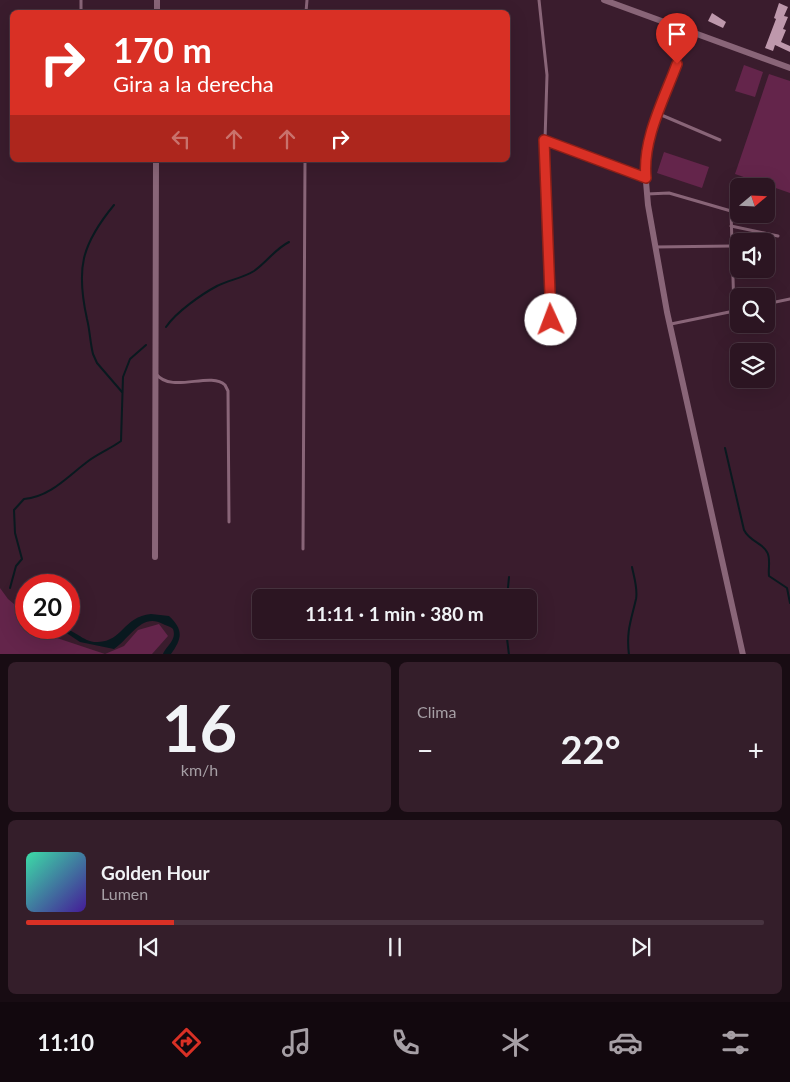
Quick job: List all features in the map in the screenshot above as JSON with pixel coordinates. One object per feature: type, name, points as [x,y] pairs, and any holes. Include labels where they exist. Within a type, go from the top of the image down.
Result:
[{"type":"street","points":[[604,0],[790,68]]},
{"type":"street","points":[[689,30],[651,133],[645,170],[647,194],[670,324],[743,654]]},
{"type":"street","points":[[155,557],[156,162]]},
{"type":"lane","points":[[539,0],[546,58],[544,140],[551,320]]},
{"type":"lane","points":[[659,114],[720,140]]},
{"type":"lane","points":[[544,140],[646,178]]},
{"type":"lane","points":[[303,549],[305,162]]},
{"type":"lane","points":[[647,194],[669,193],[731,211],[731,233]]},
{"type":"lane","points":[[731,226],[778,236]]},
{"type":"lane","points":[[655,247],[730,246]]},
{"type":"lane","points":[[775,302],[790,299]]},
{"type":"lane","points":[[670,324],[730,311]]},
{"type":"lane","points":[[156,373],[167,381],[218,381],[226,385],[228,391],[229,522]]},
{"type":"shaded area","points":[[744,65],[763,72],[755,97],[735,91]]},
{"type":"shaded area","points":[[769,74],[790,81],[790,193],[775,188],[775,178],[747,178],[735,174]]},
{"type":"shaded area","points":[[664,152],[709,167],[702,188],[657,173]]},
{"type":"shaded area","points":[[0,588],[15,605],[15,639],[60,639],[105,654],[0,654]]},
{"type":"shaded area","points":[[151,614],[169,616],[174,621],[180,635],[171,654],[163,654],[173,639],[173,629],[156,621],[142,624],[114,649],[80,642],[76,639],[80,639],[80,636],[93,642],[106,641],[113,638],[134,620]]},
{"type":"shaded area","points":[[159,624],[168,636],[152,654],[105,654],[124,646],[138,630]]},
{"type":"building","points":[[779,3],[788,7],[784,16],[788,17],[783,29],[786,30],[781,42],[790,46],[790,52],[775,45],[773,51],[765,48],[776,19],[774,18]]},
{"type":"building","points":[[712,13],[726,22],[723,28],[708,21]]},
{"type":"waterway","points":[[114,205],[103,219],[88,245],[84,258],[82,286],[93,354],[97,363],[122,392]]},
{"type":"waterway","points":[[166,327],[176,315],[197,299],[217,286],[254,271],[279,248],[289,242]]},
{"type":"waterway","points":[[10,588],[16,566],[22,559],[15,533],[14,510],[24,499],[50,490],[91,459],[121,441],[123,377],[130,359],[146,345]]},
{"type":"waterway","points":[[725,448],[744,530],[765,549],[769,557],[769,576],[787,588],[790,603]]},
{"type":"waterway","points":[[629,654],[629,633],[636,599],[632,567]]},
{"type":"waterway","points":[[508,589],[509,577]]},
{"type":"waterway","points":[[507,639],[509,654]]},
{"type":"route","points":[[551,320],[544,140],[646,178],[645,170],[651,133],[677,64]]}]
